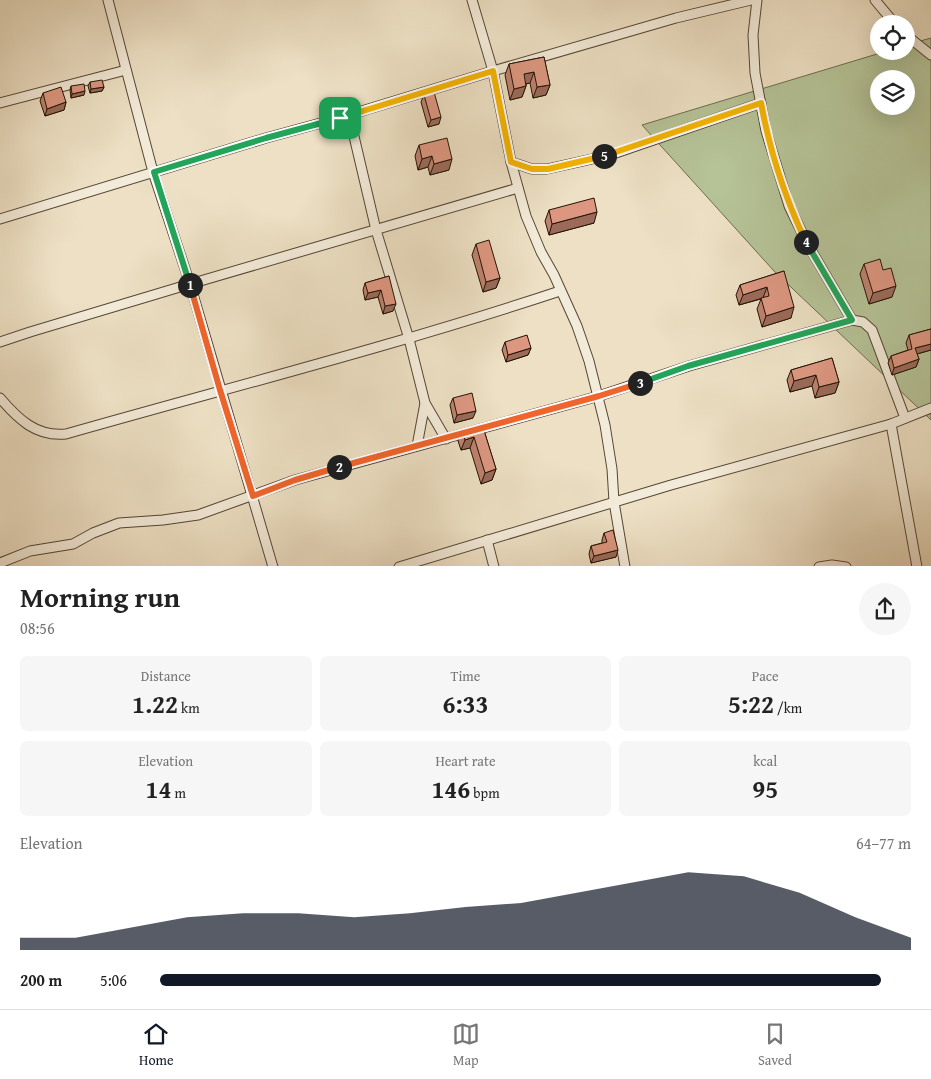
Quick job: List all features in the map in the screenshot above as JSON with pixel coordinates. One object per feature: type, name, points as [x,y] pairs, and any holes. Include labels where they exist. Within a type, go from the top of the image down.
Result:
[{"type":"street","points":[[108,0],[154,172],[190,284],[273,566]]},
{"type":"street","points":[[472,0],[493,71],[511,162],[526,216],[590,361],[599,396],[612,469],[614,502],[626,566]]},
{"type":"street","points":[[0,219],[493,71],[676,18],[751,0]]},
{"type":"street","points":[[757,0],[753,35],[755,73],[766,130],[789,206],[808,245],[852,320]]},
{"type":"street","points":[[875,0],[888,15]]},
{"type":"street","points":[[915,42],[931,55]]},
{"type":"street","points":[[0,103],[126,70]]},
{"type":"street","points":[[511,162],[532,169],[548,169],[601,157],[761,103]]},
{"type":"street","points":[[349,115],[376,230],[409,339],[425,404],[446,438]]},
{"type":"street","points":[[0,342],[518,188]]},
{"type":"street","points":[[0,398],[16,416],[39,431],[52,435],[66,434],[409,339],[560,291]]},
{"type":"street","points":[[0,563],[30,551],[73,544],[118,523],[198,515],[295,480],[599,396],[688,366],[852,320],[863,322],[872,330],[906,418]]},
{"type":"street","points":[[418,446],[425,404]]},
{"type":"street","points":[[399,566],[614,502],[890,424],[931,408]]},
{"type":"street","points":[[890,424],[917,566]]},
{"type":"street","points":[[487,540],[494,566]]},
{"type":"street","points":[[819,566],[832,564],[846,566]]},
{"type":"green space","points":[[931,38],[931,420],[774,271],[642,125],[870,56],[870,60],[915,60],[915,42]]},
{"type":"building","points":[[544,57],[550,85],[537,87],[534,72],[524,74],[526,86],[514,89],[509,64]]},
{"type":"building","points":[[102,80],[104,87],[91,89],[90,82]]},
{"type":"building","points":[[84,84],[85,91],[72,94],[71,86]]},
{"type":"building","points":[[61,87],[66,102],[47,109],[43,93]]},
{"type":"building","points":[[434,92],[441,117],[431,120],[424,95]]},
{"type":"building","points":[[447,138],[452,159],[434,164],[432,156],[422,159],[419,145]]},
{"type":"building","points":[[594,198],[597,212],[552,224],[549,210]]},
{"type":"building","points":[[489,240],[500,278],[486,282],[476,244]]},
{"type":"building","points":[[880,259],[883,270],[891,268],[896,286],[873,293],[864,264]]},
{"type":"building","points":[[784,271],[794,307],[766,316],[761,298],[769,296],[767,287],[743,295],[740,285]]},
{"type":"building","points":[[389,276],[396,304],[385,306],[381,290],[368,293],[365,283]]},
{"type":"building","points":[[931,329],[931,344],[915,348],[919,359],[894,368],[891,356],[912,349],[909,335]]},
{"type":"building","points":[[527,335],[531,348],[508,355],[505,342]]},
{"type":"building","points":[[832,358],[839,382],[819,387],[816,375],[794,381],[791,370]]},
{"type":"building","points":[[472,393],[476,411],[457,415],[453,398]]},
{"type":"building","points":[[482,424],[496,469],[485,473],[474,437],[465,440],[462,430]]},
{"type":"building","points":[[613,530],[618,550],[594,556],[591,546],[607,542],[604,533]]},
{"type":"route","points":[[493,71],[511,162],[532,169],[548,169],[610,155],[761,103],[766,130],[789,206],[808,245],[852,320],[688,366],[599,396],[335,468],[295,480],[253,496],[190,284],[154,172],[340,118],[493,71]]}]
